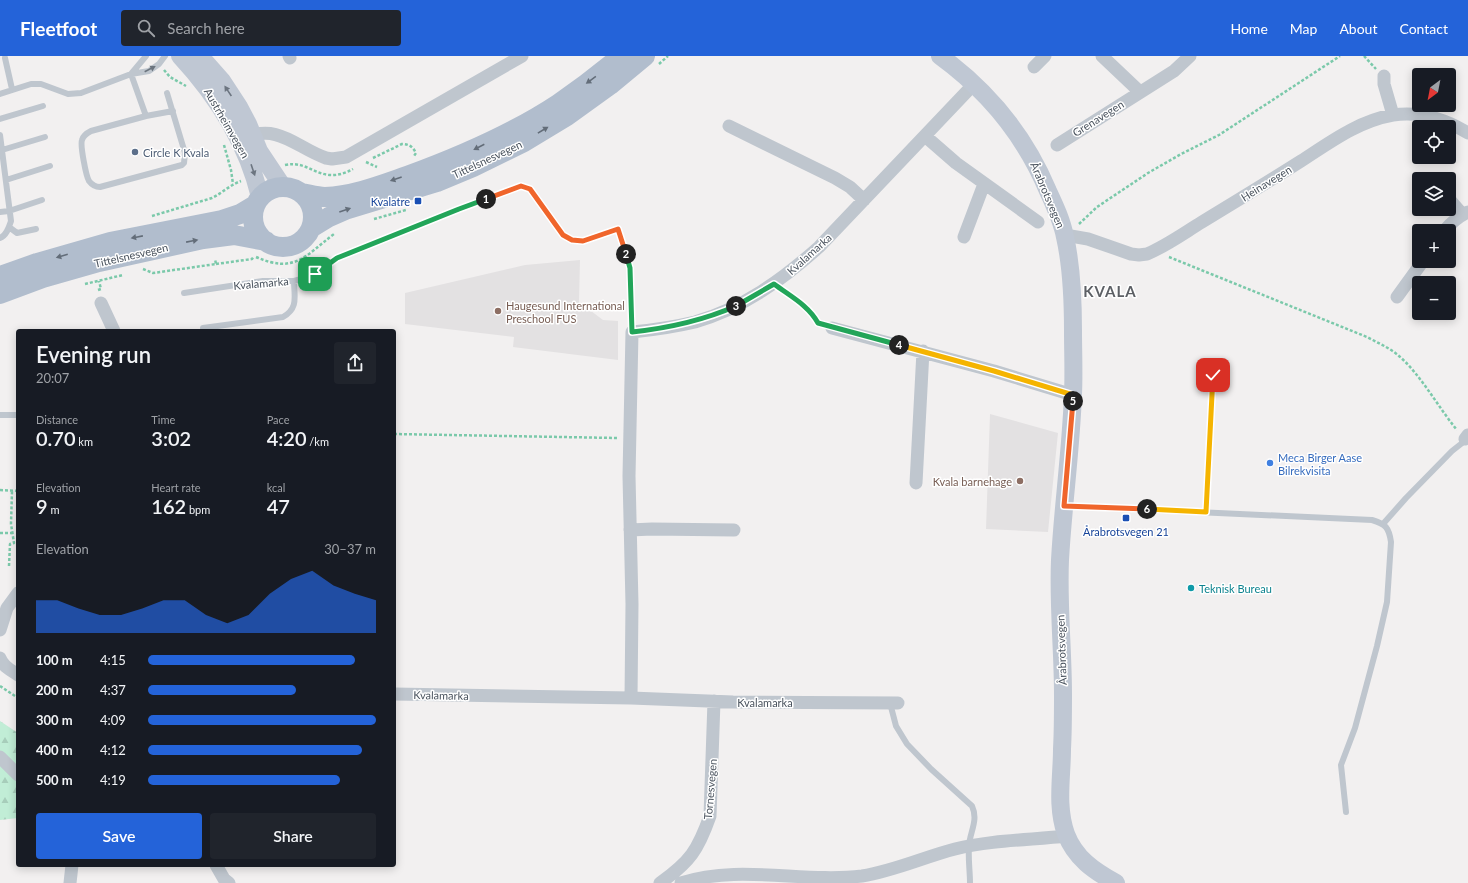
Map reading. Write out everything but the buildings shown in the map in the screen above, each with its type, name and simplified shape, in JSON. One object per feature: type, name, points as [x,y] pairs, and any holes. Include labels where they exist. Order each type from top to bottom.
[{"type":"main road","name":"Austrheimvegen","points":[[180,56],[200,77],[216,99],[238,139],[249,160],[258,201]]},
{"type":"main road","name":"Austrheimvegen","points":[[200,56],[222,81],[239,107],[238,139]]},
{"type":"main road","name":"Tittelsnesvegen","points":[[292,190],[323,197],[343,195],[362,191],[466,154],[515,129],[558,104],[621,56]]},
{"type":"main road","name":"Tittelsnesvegen","points":[[310,228],[345,210],[437,182],[524,142],[573,112],[610,85],[645,56]]},
{"type":"main road","name":"Årabrotsvegen","points":[[940,56],[974,84],[995,105],[1013,128],[1029,151],[1043,178],[1055,206],[1064,234],[1070,263],[1073,302],[1073,395],[1060,563],[1063,694],[1060,790],[1061,817],[1067,836],[1077,855],[1093,870],[1116,883]]},
{"type":"main road","name":"Austrheimvegen","points":[[238,139],[265,162],[292,190]]},
{"type":"main road","points":[[270,190],[292,190],[309,203],[312,209],[313,215],[310,228],[303,239],[291,245],[260,248],[257,231],[254,225],[254,212],[258,201],[270,190]]},
{"type":"main road","name":"Tittelsnesvegen","points":[[0,276],[37,263],[110,242],[222,220],[240,214],[258,201]]},
{"type":"main road","name":"Tittelsnesvegen","points":[[0,294],[43,278],[92,264],[126,255],[203,239],[234,235],[260,248]]},
{"type":"street","points":[[238,139],[263,133],[274,134],[326,158],[332,159],[346,157],[522,56]]},
{"type":"street","points":[[1034,67],[1045,56]]},
{"type":"street","points":[[1102,56],[1140,92]]},
{"type":"street","name":"Grenavegen","points":[[1056,145],[1174,70],[1190,56]]},
{"type":"street","points":[[1384,76],[1384,84],[1393,115]]},
{"type":"street","name":"Kvalamarka","points":[[632,698],[630,438],[632,332],[664,328],[701,320],[744,302],[774,284],[819,247],[974,84]]},
{"type":"street","name":"Heinavegen","points":[[1064,234],[1088,239],[1138,255],[1153,251],[1258,189],[1340,136],[1367,122],[1393,115],[1416,114],[1436,118],[1455,125],[1468,133]]},
{"type":"street","points":[[729,126],[850,186],[864,200]]},
{"type":"street","name":"Årabrotsvegen","points":[[925,136],[956,163],[1038,222]]},
{"type":"street","points":[[964,237],[984,184]]},
{"type":"street","points":[[1450,224],[1465,213],[1456,205]]},
{"type":"street","points":[[1397,297],[1418,268]]},
{"type":"street","points":[[101,304],[113,329]]},
{"type":"street","points":[[832,328],[923,351],[1073,395]]},
{"type":"street","points":[[916,483],[923,351]]},
{"type":"street","points":[[630,530],[734,530]]},
{"type":"street","points":[[0,630],[7,608],[16,596]]},
{"type":"street","points":[[0,658],[1,662],[7,668],[16,674]]},
{"type":"street","name":"Kvalamarka","points":[[396,694],[632,698],[714,701],[894,703]]},
{"type":"street","name":"Tornesvegen","points":[[660,883],[679,870],[693,855],[704,833],[710,816],[714,701]]},
{"type":"street","points":[[0,757],[16,773]]},
{"type":"street","points":[[681,883],[715,876],[743,875],[843,878],[862,876],[878,873],[968,846],[1067,836]]},
{"type":"street","points":[[70,883],[72,867]]},
{"type":"street","points":[[217,867],[224,879],[229,883]]},
{"type":"lane","points":[[131,74],[146,56]]},
{"type":"lane","points":[[0,94],[31,84],[41,84],[62,93],[74,95],[131,74],[148,71],[158,64],[165,56]]},
{"type":"lane","points":[[5,58],[12,89]]},
{"type":"lane","points":[[131,74],[146,116]]},
{"type":"lane","points":[[167,93],[173,111],[186,153],[182,165],[100,186],[93,185],[90,182],[87,176],[81,142],[82,138],[91,131],[146,116],[173,111]]},
{"type":"lane","points":[[0,119],[43,106]]},
{"type":"lane","points":[[0,135],[2,172],[6,180],[11,221],[3,237],[0,238]]},
{"type":"lane","points":[[2,150],[45,137]]},
{"type":"lane","points":[[6,180],[50,166]]},
{"type":"lane","name":"Kvalamarka","points":[[184,292],[263,281],[294,281],[315,274],[337,258],[521,186],[530,189],[563,235],[572,240],[583,241],[618,229],[630,268],[632,332]]},
{"type":"lane","points":[[0,212],[9,211],[42,200]]},
{"type":"lane","points":[[9,227],[17,233],[36,229]]},
{"type":"lane","points":[[203,328],[283,317],[294,308],[294,281]]},
{"type":"lane","points":[[1206,512],[1213,375]]},
{"type":"lane","points":[[0,415],[16,415]]},
{"type":"lane","points":[[1383,524],[1406,498],[1467,438]]},
{"type":"lane","points":[[1064,506],[1372,520],[1383,524],[1390,533],[1391,542],[1387,602],[1355,728],[1341,764],[1346,812]]},
{"type":"lane","points":[[894,703],[896,726],[907,744],[931,769],[972,806],[975,820],[968,846],[970,883]]},
{"type":"path","points":[[1064,234],[1097,207],[1148,173],[1181,154],[1220,135],[1340,56]]},
{"type":"path","points":[[1364,56],[1384,76]]},
{"type":"path","points":[[164,70],[170,77],[188,87]]},
{"type":"path","points":[[233,184],[231,170],[238,139]]},
{"type":"path","points":[[372,158],[402,144],[406,144],[414,148],[416,154],[413,157]]},
{"type":"path","points":[[366,162],[377,167]]},
{"type":"path","points":[[192,205],[212,198],[233,184],[243,180]]},
{"type":"path","points":[[143,269],[153,273],[252,259],[260,248]]},
{"type":"path","points":[[1153,251],[1367,337],[1390,349],[1399,355],[1410,367],[1444,415],[1467,438]]},
{"type":"path","points":[[215,259],[216,264]]},
{"type":"path","points":[[774,284],[803,304],[813,314],[818,323],[832,328]]},
{"type":"path","points":[[396,434],[630,438]]},
{"type":"path","points":[[0,490],[16,491]]},
{"type":"path","points":[[10,566],[10,544],[14,543],[10,524],[12,491]]},
{"type":"path","points":[[0,533],[12,533]]},
{"type":"path","points":[[0,686],[16,697]]},
{"type":"shaded area","name":"Haugesund International Preschool FUS","points":[[580,260],[579,302],[603,320],[618,321],[618,360],[513,347],[514,337],[405,324],[405,293],[525,265]]},
{"type":"shaded area","name":"Kvala barnehage","points":[[990,414],[1058,433],[1048,532],[986,529]]},
{"type":"green space","points":[[0,721],[16,732],[16,818],[0,820]]},
{"type":"place","name":"Circle K Kvala","points":[[135,152]]},
{"type":"place","name":"Kvalatre","points":[[418,201]]},
{"type":"place","name":"Haugesund International Preschool FUS","points":[[498,311]]},
{"type":"place","name":"Meca Birger Aase Bilrekvisita","points":[[1270,463]]},
{"type":"place","name":"Kvala barnehage","points":[[1020,481]]},
{"type":"place","name":"Årabrotsvegen 21","points":[[1126,518]]},
{"type":"place","name":"Teknisk Bureau","points":[[1191,588]]},
{"type":"district","name":"KVALA","points":[[1110,291]]},
{"type":"route","points":[[315,274],[337,258],[521,186],[530,189],[563,235],[572,240],[583,241],[618,229],[630,268],[632,332],[695,322],[744,302],[774,284],[803,304],[813,314],[818,323],[994,371],[1073,395],[1064,506],[1206,512],[1213,375]]}]
